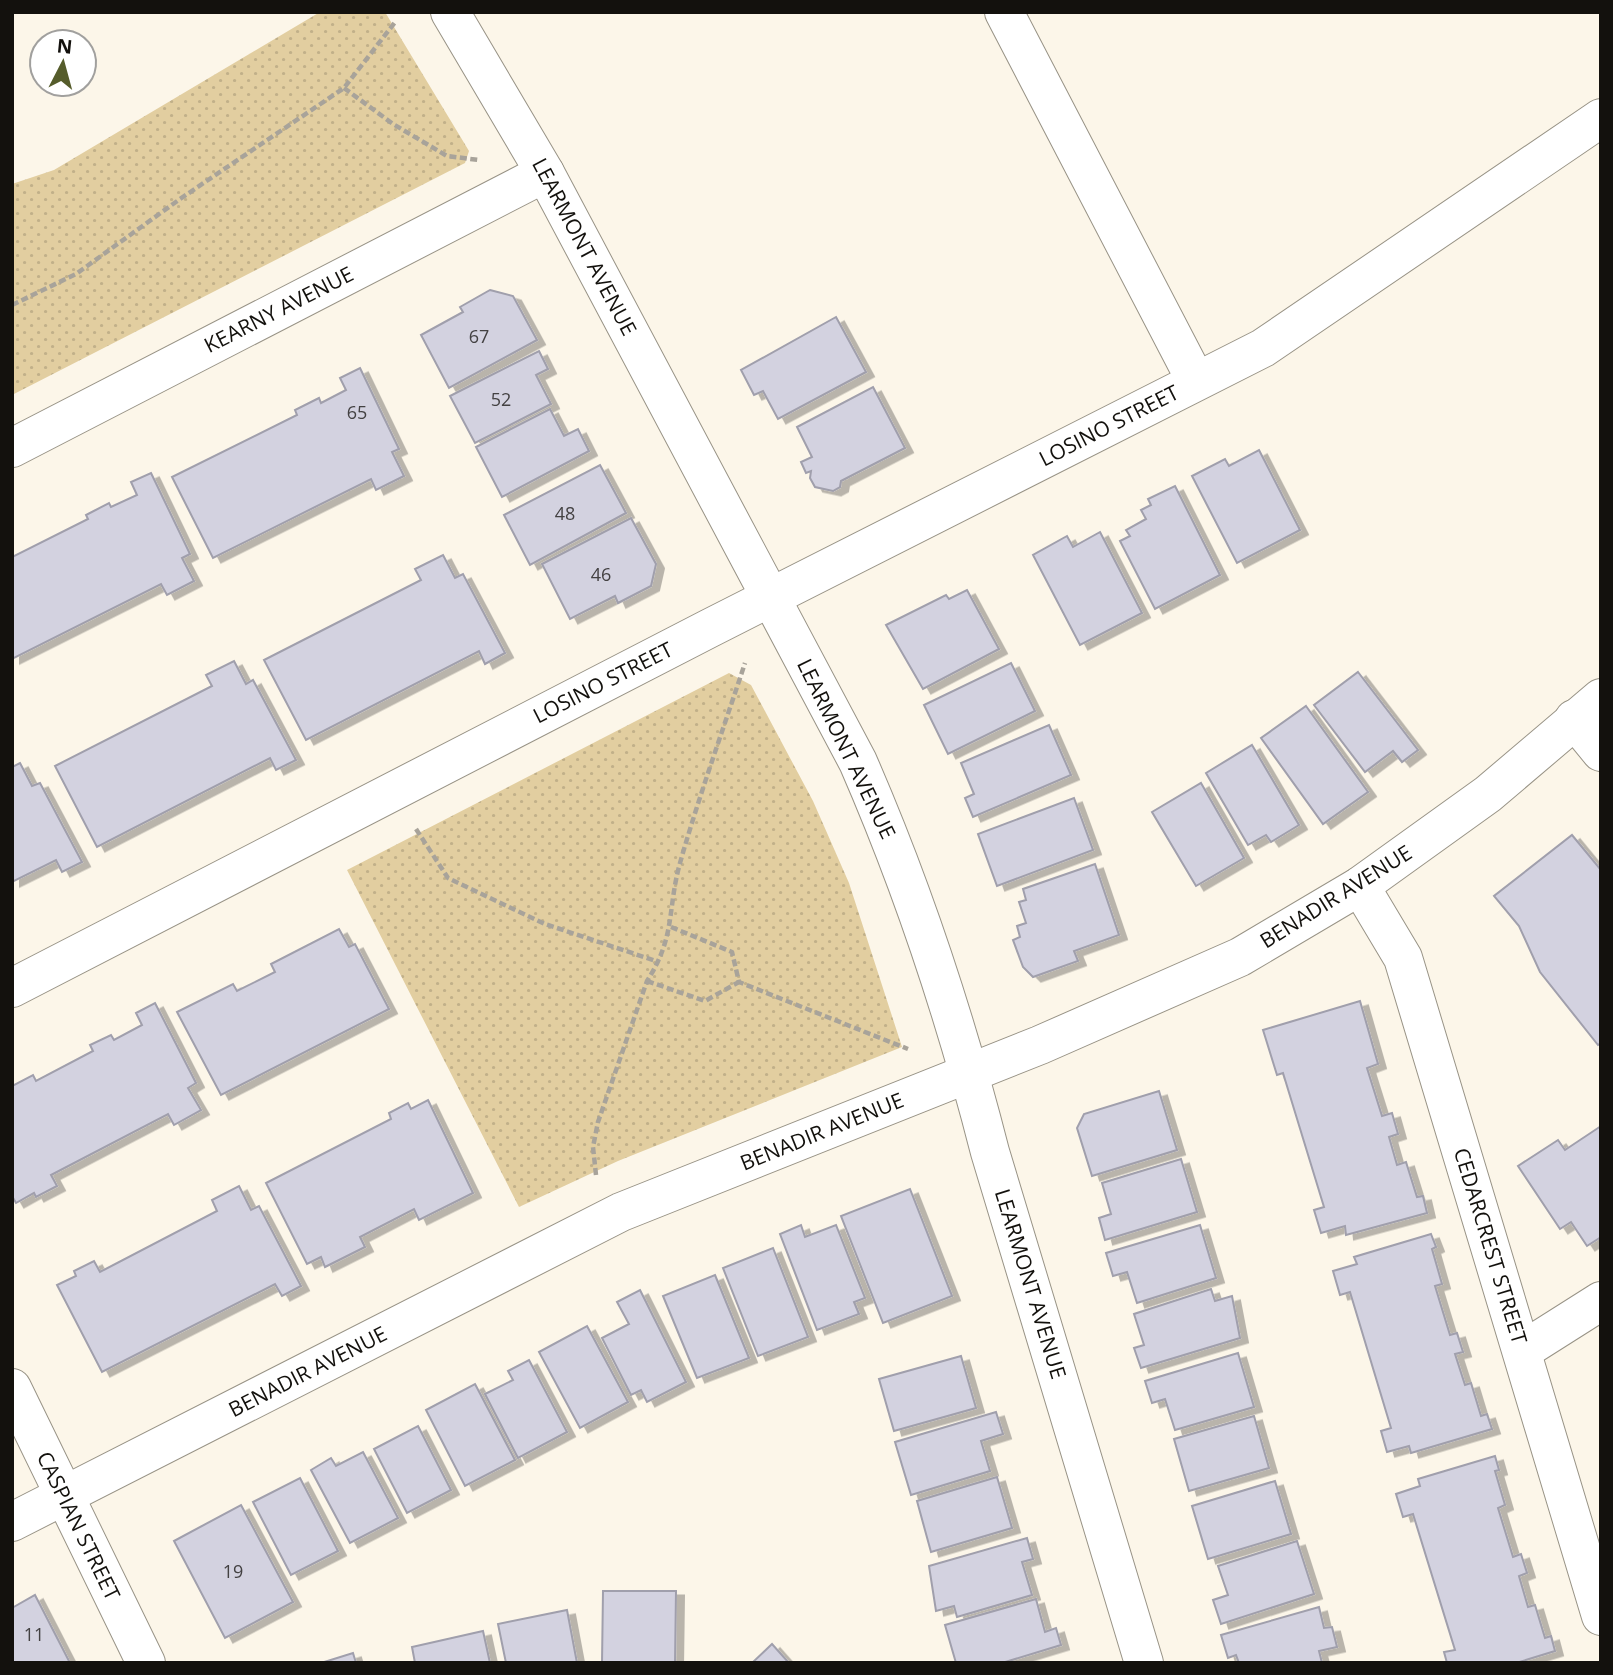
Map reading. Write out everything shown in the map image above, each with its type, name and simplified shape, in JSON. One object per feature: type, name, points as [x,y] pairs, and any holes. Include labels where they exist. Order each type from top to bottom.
[{"type":"street","name":"LEARMONT AVENUE","points":[[450,12],[545,173],[858,762],[899,855],[970,1073],[990,1152],[1144,1663]]},
{"type":"street","name":"LOSINO STREET","points":[[1004,12],[1196,381]]},
{"type":"street","name":"LOSINO STREET","points":[[12,988],[1264,348],[1601,118]]},
{"type":"street","name":"KEARNY AVENUE","points":[[12,448],[545,173]]},
{"type":"street","name":"BENADIR AVENUE","points":[[12,1522],[621,1212],[970,1073],[1169,990],[1240,957],[1360,886],[1488,794],[1587,708]]},
{"type":"street","points":[[1587,708],[1601,752]]},
{"type":"street","name":"CEDARCREST STREET","points":[[1360,886],[1403,958],[1601,1616]]},
{"type":"street","points":[[1522,1351],[1601,1301]]},
{"type":"street","name":"CASPIAN STREET","points":[[12,1388],[146,1663]]},
{"type":"path","points":[[12,305],[76,274],[180,199],[344,88],[396,21]]},
{"type":"path","points":[[344,88],[393,124],[447,156],[478,160]]},
{"type":"path","points":[[596,1175],[593,1147],[598,1122],[647,981],[659,962],[671,927],[679,866],[745,663]]},
{"type":"path","points":[[416,829],[448,878],[545,924],[659,962]]},
{"type":"path","points":[[671,927],[732,952],[739,982]]},
{"type":"path","points":[[647,981],[705,1001],[739,982]]},
{"type":"path","points":[[739,982],[908,1049]]},
{"type":"shaded area","points":[[320,12],[385,12],[469,151],[465,163],[12,395],[12,184],[54,170]]},
{"type":"shaded area","points":[[729,673],[751,685],[813,801],[849,883],[902,1047],[618,1161],[519,1207],[347,870]]},
{"type":"building","points":[[490,290],[513,296],[537,340],[449,388],[421,335],[463,312],[460,307]]},
{"type":"building","points":[[836,317],[866,372],[778,419],[763,391],[754,395],[741,370]]},
{"type":"building","points":[[539,351],[548,369],[536,375],[551,404],[475,443],[450,396]]},
{"type":"building","points":[[360,368],[399,449],[392,452],[404,476],[376,490],[371,479],[213,558],[172,477],[297,415],[295,410],[319,398],[321,403],[346,390],[340,378]]},
{"type":"building","points":[[873,387],[905,448],[841,481],[840,487],[833,491],[815,487],[810,478],[811,471],[806,473],[801,462],[812,457],[797,427]]},
{"type":"building","points":[[550,409],[564,436],[578,429],[589,451],[502,497],[476,447]]},
{"type":"building","points":[[1259,450],[1300,530],[1237,563],[1192,476],[1225,459],[1229,466]]},
{"type":"building","points":[[600,465],[626,513],[530,565],[504,515]]},
{"type":"building","points":[[151,473],[190,554],[182,558],[194,581],[167,595],[161,584],[12,659],[12,557],[88,519],[86,515],[109,503],[111,507],[137,495],[131,482]]},
{"type":"building","points":[[1175,486],[1220,575],[1155,609],[1120,541],[1130,536],[1126,530],[1146,519],[1141,510],[1151,505],[1148,499]]},
{"type":"building","points":[[631,518],[656,564],[651,586],[618,603],[615,596],[570,619],[542,564]]},
{"type":"building","points":[[1100,532],[1142,613],[1080,645],[1033,555],[1067,536],[1073,547]]},
{"type":"building","points":[[443,555],[455,578],[463,574],[505,653],[485,664],[479,651],[306,740],[264,660],[421,580],[415,569]]},
{"type":"building","points":[[967,590],[999,649],[923,689],[886,625],[946,595],[949,599]]},
{"type":"building","points":[[234,661],[246,684],[253,680],[296,760],[276,770],[270,758],[97,847],[55,766],[212,686],[206,675]]},
{"type":"building","points":[[1011,663],[1035,711],[948,754],[924,705]]},
{"type":"building","points":[[1358,672],[1418,750],[1402,762],[1393,751],[1365,772],[1314,705]]},
{"type":"building","points":[[1306,706],[1368,792],[1323,824],[1261,738]]},
{"type":"building","points":[[1049,725],[1071,775],[973,817],[965,798],[974,794],[961,763]]},
{"type":"building","points":[[1252,745],[1299,825],[1271,842],[1266,835],[1248,845],[1206,773]]},
{"type":"building","points":[[20,763],[32,786],[40,783],[82,862],[62,872],[56,860],[12,882],[12,767]]},
{"type":"building","points":[[1201,783],[1244,858],[1196,886],[1152,812]]},
{"type":"building","points":[[1074,798],[1093,850],[997,886],[978,834]]},
{"type":"building","points":[[1572,835],[1601,870],[1601,1043],[1598,1045],[1540,972],[1519,926],[1494,896]]},
{"type":"building","points":[[1095,864],[1119,935],[1074,951],[1078,961],[1033,977],[1023,967],[1013,940],[1020,937],[1017,926],[1026,923],[1019,902],[1026,900],[1023,889]]},
{"type":"building","points":[[339,929],[349,947],[355,944],[389,1009],[221,1095],[177,1012],[233,984],[237,991],[275,972],[271,964]]},
{"type":"building","points":[[1360,1001],[1378,1064],[1367,1068],[1382,1116],[1392,1113],[1398,1134],[1389,1137],[1397,1165],[1406,1162],[1417,1197],[1423,1196],[1427,1213],[1346,1235],[1345,1226],[1321,1233],[1314,1210],[1324,1207],[1283,1073],[1277,1075],[1263,1030]]},
{"type":"building","points":[[155,1003],[196,1083],[188,1088],[201,1110],[174,1125],[168,1114],[51,1175],[57,1186],[36,1197],[34,1193],[16,1203],[12,1196],[12,1086],[33,1075],[36,1081],[93,1051],[90,1045],[111,1035],[114,1040],[142,1025],[136,1013]]},
{"type":"building","points":[[1159,1091],[1177,1150],[1092,1176],[1077,1128],[1084,1114]]},
{"type":"building","points":[[428,1100],[473,1193],[419,1220],[414,1209],[360,1237],[365,1247],[325,1267],[321,1257],[307,1264],[266,1183],[391,1119],[389,1113],[408,1103],[411,1109]]},
{"type":"building","points":[[1601,1126],[1601,1237],[1587,1246],[1571,1222],[1560,1229],[1518,1166],[1558,1140],[1565,1150]]},
{"type":"building","points":[[1181,1159],[1197,1212],[1105,1240],[1099,1218],[1111,1214],[1102,1183]]},
{"type":"building","points":[[239,1186],[251,1210],[259,1206],[301,1286],[282,1296],[275,1284],[102,1372],[57,1285],[76,1276],[74,1271],[94,1261],[100,1272],[217,1211],[212,1200]]},
{"type":"building","points":[[910,1189],[952,1296],[883,1323],[841,1216]]},
{"type":"building","points":[[801,1225],[805,1237],[836,1225],[865,1298],[854,1302],[859,1314],[817,1330],[780,1234]]},
{"type":"building","points":[[1200,1225],[1216,1278],[1137,1303],[1127,1272],[1113,1276],[1106,1253]]},
{"type":"building","points":[[1431,1234],[1436,1247],[1432,1249],[1442,1284],[1435,1286],[1450,1335],[1457,1333],[1463,1352],[1455,1354],[1465,1385],[1471,1383],[1481,1416],[1487,1414],[1492,1429],[1411,1453],[1409,1446],[1387,1452],[1381,1431],[1391,1428],[1350,1292],[1340,1295],[1333,1271],[1357,1264],[1354,1257]]},
{"type":"building","points":[[773,1248],[808,1337],[758,1356],[723,1268]]},
{"type":"building","points":[[715,1275],[749,1358],[697,1378],[663,1296]]},
{"type":"building","points":[[1211,1289],[1215,1301],[1232,1296],[1240,1338],[1141,1368],[1134,1348],[1144,1345],[1134,1314]]},
{"type":"building","points":[[640,1290],[686,1382],[647,1402],[641,1390],[631,1395],[602,1338],[629,1324],[617,1302]]},
{"type":"building","points":[[587,1326],[628,1402],[580,1428],[539,1352]]},
{"type":"building","points":[[1238,1353],[1254,1407],[1175,1430],[1165,1399],[1152,1403],[1145,1381]]},
{"type":"building","points":[[961,1356],[976,1408],[894,1431],[879,1379]]},
{"type":"building","points":[[529,1360],[567,1432],[518,1458],[485,1394],[513,1380],[508,1371]]},
{"type":"building","points":[[475,1384],[515,1460],[465,1486],[426,1410]]},
{"type":"building","points":[[996,1412],[1003,1434],[981,1441],[990,1471],[911,1495],[895,1442]]},
{"type":"building","points":[[1254,1416],[1269,1468],[1189,1491],[1174,1439]]},
{"type":"building","points":[[418,1426],[451,1490],[407,1513],[374,1449]]},
{"type":"building","points":[[363,1452],[398,1518],[350,1543],[311,1470],[331,1458],[336,1466]]},
{"type":"building","points":[[1495,1456],[1499,1470],[1495,1471],[1505,1505],[1498,1508],[1513,1557],[1521,1554],[1527,1573],[1519,1576],[1528,1607],[1535,1605],[1545,1638],[1551,1636],[1555,1651],[1516,1663],[1447,1663],[1444,1652],[1455,1650],[1413,1514],[1403,1517],[1396,1494],[1420,1486],[1418,1479]]},
{"type":"building","points":[[997,1477],[1012,1528],[931,1552],[917,1501]]},
{"type":"building","points":[[300,1478],[338,1551],[291,1575],[253,1502]]},
{"type":"building","points":[[1275,1481],[1291,1534],[1208,1559],[1192,1506]]},
{"type":"building","points":[[241,1505],[293,1602],[225,1638],[174,1541]]},
{"type":"building","points":[[1027,1538],[1033,1559],[1022,1562],[1032,1595],[957,1617],[954,1606],[936,1611],[929,1566]]},
{"type":"building","points":[[1297,1541],[1314,1594],[1221,1624],[1213,1600],[1228,1595],[1218,1566]]},
{"type":"building","points":[[603,1591],[676,1591],[675,1663],[602,1663]]},
{"type":"building","points":[[35,1595],[70,1663],[12,1663],[12,1608]]},
{"type":"building","points":[[1036,1599],[1045,1632],[1056,1628],[1061,1645],[1002,1663],[956,1663],[945,1625]]},
{"type":"building","points":[[1319,1607],[1324,1628],[1332,1627],[1337,1647],[1319,1651],[1322,1663],[1239,1663],[1236,1655],[1228,1658],[1221,1635]]},
{"type":"building","points":[[567,1610],[577,1663],[506,1663],[498,1624]]},
{"type":"building","points":[[483,1631],[490,1663],[415,1663],[412,1647]]},
{"type":"building","points":[[772,1644],[789,1663],[752,1663]]},
{"type":"building","points":[[353,1653],[356,1663],[321,1663]]}]
